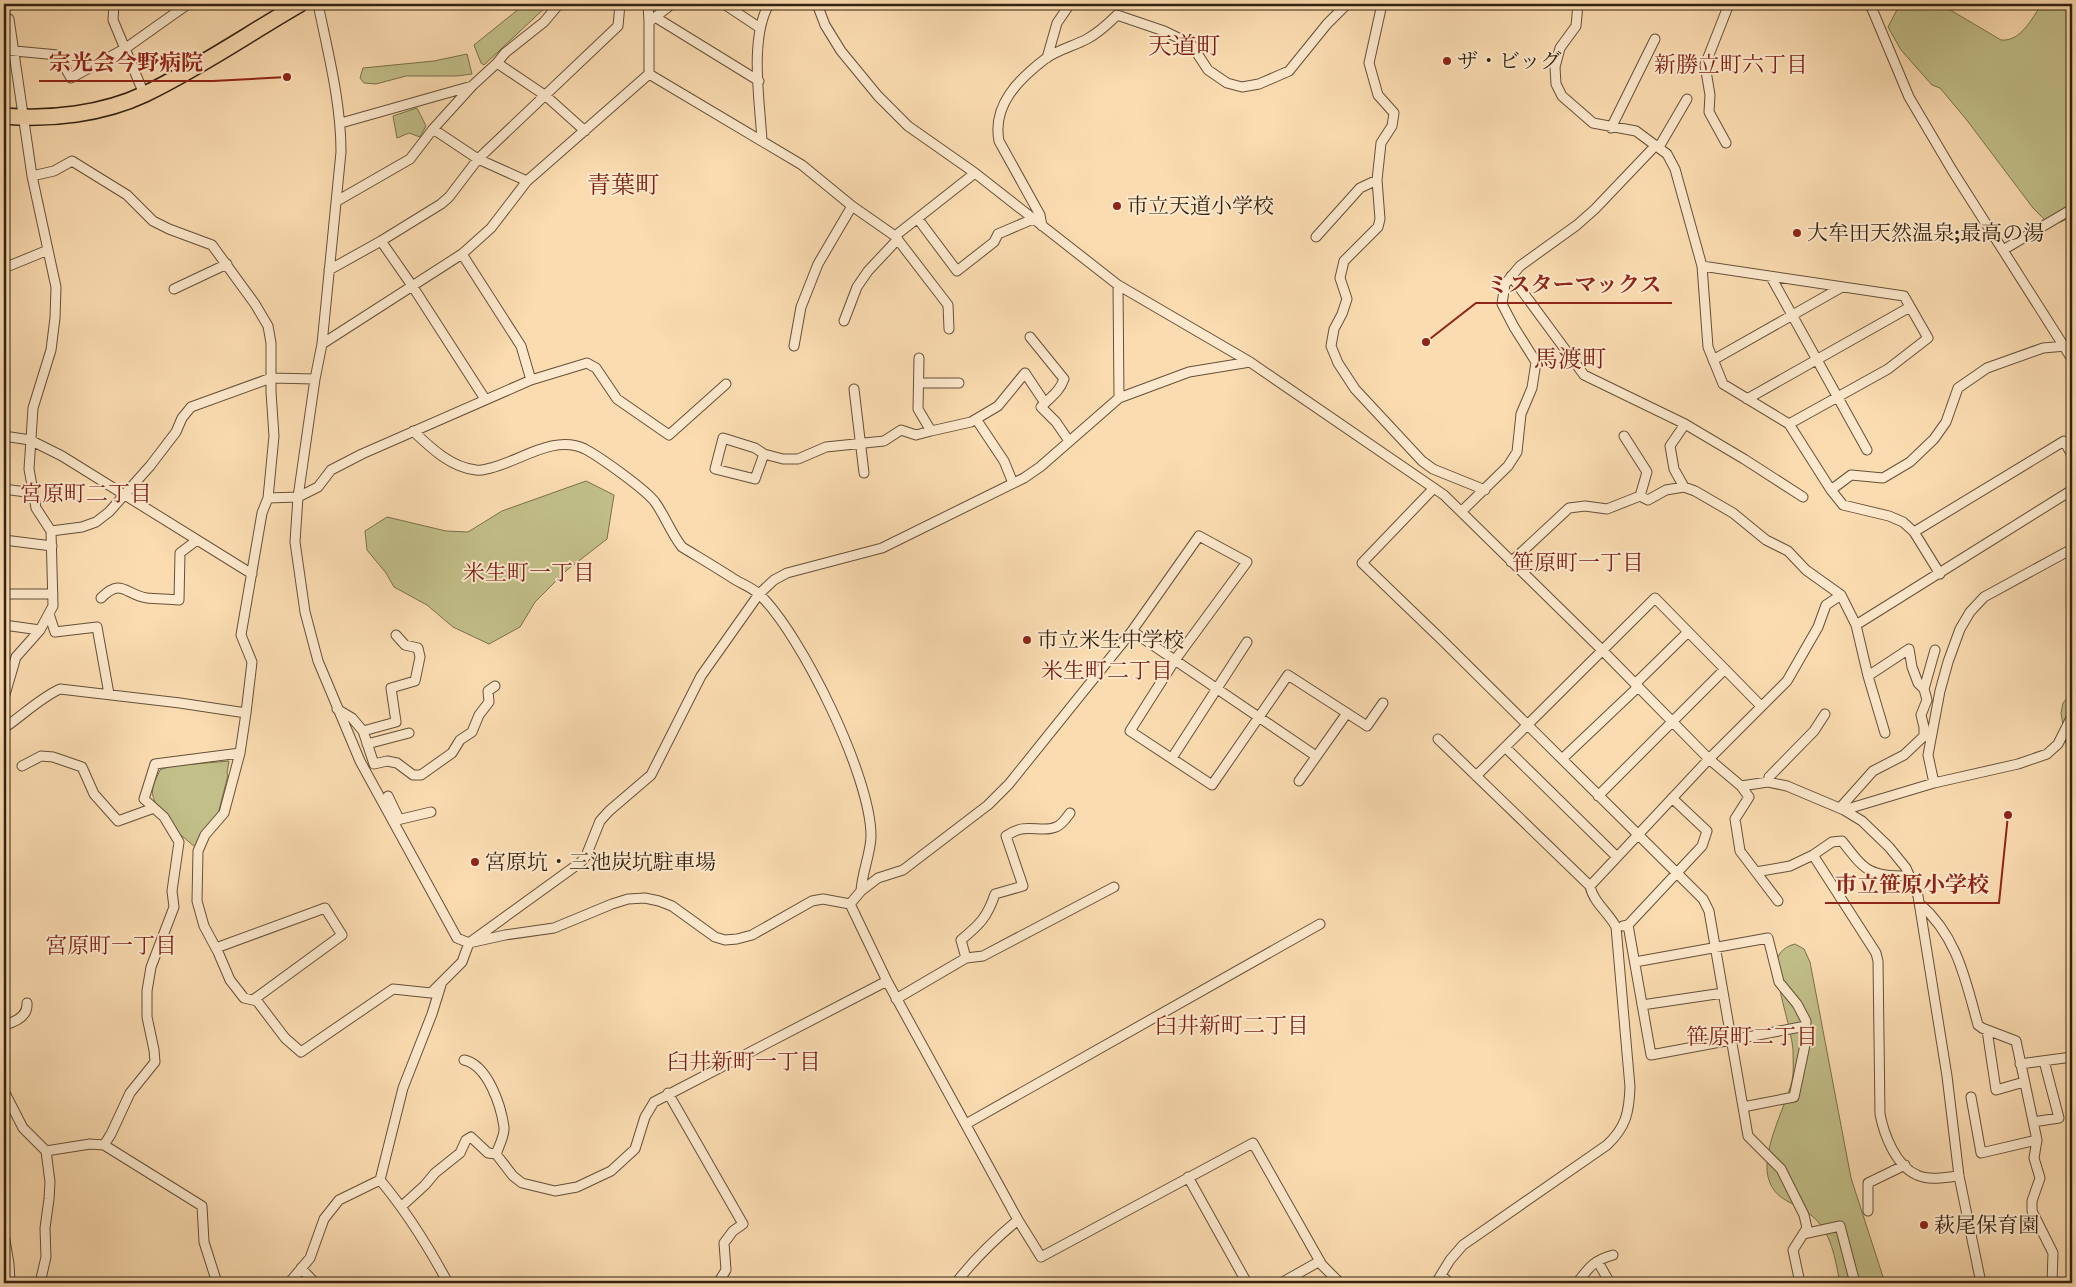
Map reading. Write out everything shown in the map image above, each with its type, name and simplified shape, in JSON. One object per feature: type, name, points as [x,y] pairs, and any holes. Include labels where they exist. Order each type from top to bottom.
[{"type":"main road","points":[[4,116],[23,118],[82,113],[114,105],[144,94],[199,65],[300,4]]},
{"type":"street","points":[[114,4],[113,20],[144,94]]},
{"type":"street","points":[[4,50],[58,54],[71,78],[126,48],[188,4]]},
{"type":"street","points":[[318,4],[341,123],[337,201],[322,344],[298,497],[296,542],[305,612],[318,661],[360,761],[396,820],[457,938],[469,943],[505,935],[554,928],[628,899],[652,900],[672,906],[715,937],[725,940],[737,939],[752,935],[812,901],[823,899],[850,904]]},
{"type":"street","points":[[337,201],[410,159],[433,128],[472,86],[505,53],[544,22],[559,4]]},
{"type":"street","points":[[329,270],[381,241],[441,204],[449,197],[478,159],[618,26],[620,4]]},
{"type":"street","points":[[322,344],[462,254],[491,228],[527,181],[649,74],[652,20],[648,4]]},
{"type":"street","points":[[652,20],[672,4]]},
{"type":"street","points":[[724,4],[760,28]]},
{"type":"street","points":[[762,141],[759,82],[760,28],[769,4]]},
{"type":"street","points":[[817,4],[825,25],[841,51],[878,96],[908,126],[975,172],[1118,285],[1250,362],[1444,496],[1462,511],[1511,562],[1637,685],[1709,760],[1741,786],[1749,798],[1735,819],[1740,851],[1778,901]]},
{"type":"street","points":[[1046,58],[1057,23],[1070,4]]},
{"type":"street","points":[[1042,226],[1040,215],[999,141],[997,132],[999,114],[1008,94],[1046,58],[1088,39],[1117,15],[1164,31],[1191,44],[1208,70],[1227,83],[1242,88],[1276,78],[1289,71],[1327,24],[1347,4]]},
{"type":"street","points":[[1382,4],[1369,63],[1378,94],[1394,113],[1392,126],[1381,143],[1376,180],[1380,219],[1378,227],[1344,261],[1340,278],[1347,299],[1334,329],[1330,346],[1338,363],[1355,389],[1422,461],[1432,469],[1485,490]]},
{"type":"street","points":[[1578,4],[1576,26],[1560,48],[1558,54],[1555,67],[1556,84],[1562,96],[1593,124],[1636,131],[1667,154],[1675,169],[1702,266],[1708,347],[1723,384],[1789,424],[1831,490],[1843,505],[1889,516],[1903,522],[1914,532],[1940,574]]},
{"type":"street","points":[[1726,143],[1709,112],[1710,95],[1705,65],[1729,4]]},
{"type":"street","points":[[1870,4],[1909,97],[1952,170],[2066,346],[2072,359]]},
{"type":"street","points":[[4,16],[9,20],[32,176],[56,288],[51,350],[33,408],[29,469],[36,508],[51,531],[53,606],[40,630],[16,657],[4,698]]},
{"type":"street","points":[[652,20],[759,82]]},
{"type":"street","points":[[1611,128],[1656,39]]},
{"type":"street","points":[[496,63],[546,96],[585,132]]},
{"type":"street","points":[[649,74],[802,165],[852,206],[896,238],[948,305],[949,329]]},
{"type":"street","points":[[341,123],[472,86]]},
{"type":"street","points":[[1462,511],[1508,466],[1517,452],[1521,414],[1532,388],[1536,362],[1502,304],[1505,284],[1520,266],[1577,225],[1595,209],[1657,146],[1687,99]]},
{"type":"street","points":[[433,128],[478,159],[527,181]]},
{"type":"street","points":[[32,176],[54,171],[72,161],[127,195],[153,221],[212,245],[227,264],[268,326],[271,343],[270,378],[274,436],[268,498],[262,513],[241,635],[252,662],[246,713],[240,753],[224,813],[205,835],[198,851],[197,901],[204,926],[230,980],[244,998],[257,1001],[285,1038],[301,1052],[394,989],[431,993],[462,962],[469,943],[574,869],[586,856],[600,821],[651,775],[701,676],[758,594],[774,580],[787,573],[882,548],[1013,484],[1040,467],[1119,398],[1190,372],[1250,362]]},
{"type":"street","points":[[844,321],[857,287],[896,238],[975,172]]},
{"type":"street","points":[[1316,237],[1360,188],[1376,180]]},
{"type":"street","points":[[794,346],[801,307],[818,264],[852,206]]},
{"type":"street","points":[[2003,250],[2072,209]]},
{"type":"street","points":[[918,219],[957,271],[994,242],[998,234],[1033,219]]},
{"type":"street","points":[[381,241],[413,287],[484,399]]},
{"type":"street","points":[[4,268],[48,250]]},
{"type":"street","points":[[462,254],[521,346],[531,380]]},
{"type":"street","points":[[174,289],[227,264]]},
{"type":"street","points":[[1702,266],[1904,296],[1928,338],[1888,369],[1789,424]]},
{"type":"street","points":[[1511,276],[1584,375],[1685,424],[1803,497]]},
{"type":"street","points":[[1771,277],[1867,450]]},
{"type":"street","points":[[1118,285],[1119,398]]},
{"type":"street","points":[[1713,360],[1842,287]]},
{"type":"street","points":[[1747,398],[1910,307]]},
{"type":"street","points":[[1030,337],[1064,379],[1062,387],[1054,397],[1045,402],[1041,407],[1056,422],[1069,441]]},
{"type":"street","points":[[1831,490],[1851,475],[1883,478],[1910,462],[1938,434],[1946,422],[1958,388],[1970,378],[1987,368],[2043,348],[2066,346]]},
{"type":"street","points":[[918,358],[918,409],[931,431]]},
{"type":"street","points":[[268,498],[298,497],[318,487],[331,470],[413,431],[531,380],[587,363],[596,368],[617,399],[669,435],[726,384]]},
{"type":"street","points":[[764,454],[755,479],[715,469],[723,438],[755,448],[764,454],[783,459],[798,459],[826,447],[884,440],[901,430],[916,435],[971,422],[998,406],[1025,373],[1045,402]]},
{"type":"street","points":[[51,531],[82,527],[96,522],[109,512],[123,494],[150,466],[176,432],[182,418],[191,407],[270,378],[315,379]]},
{"type":"street","points":[[919,383],[959,383]]},
{"type":"street","points":[[854,389],[864,472]]},
{"type":"street","points":[[976,419],[1004,461],[1013,484]]},
{"type":"street","points":[[1684,487],[1674,469],[1670,446],[1685,424]]},
{"type":"street","points":[[413,431],[435,452],[460,466],[478,471],[500,465],[550,446],[569,445],[584,449],[643,489],[654,502],[682,547],[758,594],[780,618],[822,690],[859,774],[866,800],[871,836],[861,878],[861,891]]},
{"type":"street","points":[[4,436],[30,440],[62,456],[252,574]]},
{"type":"street","points":[[1624,436],[1647,472],[1640,496]]},
{"type":"street","points":[[1914,532],[2064,441],[2072,455]]},
{"type":"street","points":[[1511,562],[1569,508],[1585,506],[1606,509],[1640,496],[1648,500],[1666,490],[1684,487],[1695,491],[1733,513],[1766,540],[1788,551],[1806,570],[1841,595],[1856,625],[1868,676],[1885,733]]},
{"type":"street","points":[[4,489],[33,493]]},
{"type":"street","points":[[1434,490],[1362,563],[1703,899],[1708,911],[1715,947],[1748,1136],[1781,1169],[1804,1215],[1806,1228],[1792,1250],[1800,1283]]},
{"type":"street","points":[[1856,625],[2072,490]]},
{"type":"street","points":[[850,904],[861,891],[878,878],[903,870],[988,805],[1009,784],[1132,631],[1199,536],[1247,562],[1175,660],[1130,731],[1212,785],[1288,674],[1367,726],[1383,703]]},
{"type":"street","points":[[4,540],[52,546]]},
{"type":"street","points":[[101,598],[109,590],[122,587],[145,598],[179,600],[180,553],[197,540]]},
{"type":"street","points":[[1934,783],[1928,756],[1940,691],[1948,662],[1963,624],[1970,612],[1984,597],[2072,549]]},
{"type":"street","points":[[4,594],[53,594]]},
{"type":"street","points":[[1590,886],[1672,798],[1787,681],[1818,628],[1826,605],[1841,595]]},
{"type":"street","points":[[1476,776],[1655,598],[1762,706]]},
{"type":"street","points":[[49,614],[55,632],[97,627],[109,694]]},
{"type":"street","points":[[4,625],[40,630]]},
{"type":"street","points":[[1132,631],[1316,756]]},
{"type":"street","points":[[1562,759],[1688,632]]},
{"type":"street","points":[[363,731],[396,722],[391,688],[416,681],[420,657],[418,648],[404,644],[396,635]]},
{"type":"street","points":[[1172,758],[1247,642]]},
{"type":"street","points":[[1842,809],[1873,771],[1904,755],[1924,736],[1921,715],[1927,700],[1924,689],[1918,683],[1912,667],[1909,649],[1868,676]]},
{"type":"street","points":[[1924,689],[1935,650]]},
{"type":"street","points":[[1598,796],[1725,669]]},
{"type":"street","points":[[337,708],[352,718],[363,731],[374,764],[387,761],[398,763],[413,775],[421,775],[452,752],[460,740],[472,732],[479,715],[489,702],[488,691],[495,686]]},
{"type":"street","points":[[4,728],[49,694],[60,689],[246,713]]},
{"type":"street","points":[[1299,781],[1347,713]]},
{"type":"street","points":[[1768,782],[1769,776],[1814,731],[1825,714]]},
{"type":"street","points":[[1842,809],[1934,783],[2018,764],[2047,754],[2058,744],[2072,716]]},
{"type":"street","points":[[367,744],[409,733]]},
{"type":"street","points":[[1438,739],[1590,886],[1591,892],[1616,927],[1630,1087],[1629,1103],[1624,1124],[1619,1134],[1607,1145],[1463,1245],[1450,1260],[1439,1279],[1450,1283]]},
{"type":"street","points":[[1505,747],[1617,857]]},
{"type":"street","points":[[104,1145],[112,1134],[130,1092],[154,1062],[154,1050],[147,1017],[147,991],[151,967],[174,908],[172,891],[179,842],[164,817],[144,799],[156,764],[240,753]]},
{"type":"street","points":[[22,766],[41,756],[54,757],[82,767],[94,794],[118,821],[154,808]]},
{"type":"street","points":[[1741,786],[1768,782],[1787,786],[1842,809],[1862,821],[1889,847],[1910,876],[1919,903],[1947,1076],[1960,1176],[1981,1283]]},
{"type":"street","points":[[388,796],[396,820]]},
{"type":"street","points":[[1616,927],[1628,924],[1702,846],[1706,831],[1672,798]]},
{"type":"street","points":[[396,820],[431,812]]},
{"type":"street","points":[[966,958],[961,940],[983,922],[990,910],[995,894],[1023,886],[1006,836],[1014,830],[1031,827],[1058,827],[1070,813]]},
{"type":"street","points":[[1756,872],[1790,866],[1813,855],[1832,842],[1842,841],[1861,866],[1883,876],[1910,876]]},
{"type":"street","points":[[1813,855],[1876,953],[1878,961],[1880,1114],[1883,1128],[1892,1149],[1905,1165],[1918,1175],[1931,1178],[1960,1176]]},
{"type":"street","points":[[896,999],[966,958],[983,956],[1114,888]]},
{"type":"street","points":[[1919,903],[1929,911],[1945,933],[1960,960],[1978,1025],[2016,1041],[2037,1140],[2034,1158],[2040,1178],[2032,1201],[2032,1211],[2052,1253],[2052,1283]]},
{"type":"street","points":[[850,904],[896,999],[1018,1220],[1041,1257],[1253,1143],[1320,1261],[1340,1283]]},
{"type":"street","points":[[216,948],[326,908],[342,935],[253,1000]]},
{"type":"street","points":[[966,1124],[1320,924]]},
{"type":"street","points":[[1628,924],[1651,1055],[1806,1026]]},
{"type":"street","points":[[1635,962],[1768,938],[1779,982],[1797,1004],[1806,1021],[1805,1045],[1794,1097],[1743,1107]]},
{"type":"street","points":[[402,1206],[425,1186],[435,1173],[460,1153],[466,1140],[472,1137],[488,1153],[496,1154],[513,1176],[522,1183],[555,1191],[577,1187],[611,1171],[635,1149],[645,1117],[654,1102],[668,1093],[887,981]]},
{"type":"street","points":[[380,1180],[402,1088],[432,1014],[441,984]]},
{"type":"street","points":[[1642,1005],[1723,993]]},
{"type":"street","points":[[4,1025],[22,1017],[28,1010],[27,1003]]},
{"type":"street","points":[[1987,1030],[1996,1090],[2024,1082]]},
{"type":"street","points":[[2020,1064],[2072,1057]]},
{"type":"street","points":[[464,1060],[470,1061],[484,1073],[494,1092],[504,1129],[496,1154]]},
{"type":"street","points":[[2033,1122],[2059,1118],[2044,1061]]},
{"type":"street","points":[[4,1091],[23,1128],[46,1151],[50,1182],[45,1228],[46,1257],[40,1283]]},
{"type":"street","points":[[668,1093],[743,1224],[733,1231],[724,1242],[726,1270],[718,1283]]},
{"type":"street","points":[[1971,1097],[1981,1153],[2037,1140]]},
{"type":"street","points":[[46,1151],[90,1144],[104,1145],[202,1206],[204,1242],[217,1283]]},
{"type":"street","points":[[1868,1211],[1868,1183],[1905,1165]]},
{"type":"street","points":[[1188,1177],[1246,1283]]},
{"type":"street","points":[[380,1180],[402,1206],[428,1245],[448,1283]]},
{"type":"street","points":[[289,1283],[310,1258],[324,1219],[339,1200],[380,1180]]},
{"type":"street","points":[[956,1283],[972,1262],[1018,1220]]},
{"type":"street","points":[[1803,1234],[1840,1226],[1855,1283]]},
{"type":"street","points":[[4,1234],[10,1283]]},
{"type":"street","points":[[1578,1283],[1586,1270],[1613,1255]]},
{"type":"street","points":[[1281,1283],[1320,1261]]},
{"type":"street","points":[[1598,1262],[1610,1283]]},
{"type":"street","points":[[301,1268],[315,1283]]},
{"type":"shaded area","points":[[525,4],[549,4],[484,65],[481,63],[474,45]]},
{"type":"shaded area","points":[[1900,4],[1940,4],[2001,40],[2008,40],[2025,28],[2042,4],[2072,4],[2072,114],[2070,121],[2072,137],[2072,216],[2061,222],[2046,221],[2033,208],[1966,119],[1940,88],[1932,85],[1901,50],[1888,27]]},
{"type":"shaded area","points":[[467,54],[472,74],[457,76],[406,76],[376,84],[364,83],[360,78],[363,68],[434,61]]},
{"type":"shaded area","points":[[417,108],[426,126],[420,137],[409,133],[397,138],[393,116]]},
{"type":"shaded area","points":[[586,481],[614,495],[607,539],[567,570],[535,602],[520,627],[489,644],[453,627],[427,605],[394,587],[386,573],[367,550],[365,531],[387,517],[446,531],[468,532],[502,511]]},
{"type":"shaded area","points":[[2072,692],[2072,780],[2061,713],[2063,703]]},
{"type":"shaded area","points":[[229,761],[228,775],[218,814],[195,847],[175,830],[155,802],[153,790],[155,782],[160,770],[171,766]]},
{"type":"shaded area","points":[[1795,944],[1804,949],[1810,962],[1851,1178],[1885,1283],[1840,1283],[1831,1246],[1824,1229],[1806,1211],[1783,1198],[1773,1189],[1767,1172],[1770,1146],[1789,1092],[1793,1070],[1792,1040],[1780,992],[1777,960],[1784,949]]},
{"type":"place","name":"ザ・ビッグ","points":[[1447,61]]},
{"type":"place","name":"宗光会今野病院","points":[[287,77]]},
{"type":"place","name":"市立天道小学校","points":[[1117,206]]},
{"type":"place","name":"大牟田天然温泉;最高の湯","points":[[1797,233]]},
{"type":"place","name":"ミスターマックス","points":[[1426,342]]},
{"type":"place","name":"市立米生中学校","points":[[1027,640]]},
{"type":"place","name":"市立笹原小学校","points":[[2008,815]]},
{"type":"place","name":"宮原坑・三池炭坑駐車場","points":[[475,862]]},
{"type":"place","name":"萩尾保育園","points":[[1924,1225]]},
{"type":"district","name":"天道町","points":[[1184,46]]},
{"type":"district","name":"新勝立町六丁目","points":[[1731,64]]},
{"type":"district","name":"青葉町","points":[[623,185]]},
{"type":"district","name":"馬渡町","points":[[1570,359]]},
{"type":"district","name":"宮原町二丁目","points":[[86,493]]},
{"type":"district","name":"笹原町一丁目","points":[[1578,562]]},
{"type":"district","name":"米生町一丁目","points":[[529,572]]},
{"type":"district","name":"米生町二丁目","points":[[1107,670]]},
{"type":"district","name":"宮原町一丁目","points":[[111,945]]},
{"type":"district","name":"臼井新町二丁目","points":[[1232,1025]]},
{"type":"district","name":"笹原町二丁目","points":[[1752,1036]]},
{"type":"district","name":"臼井新町一丁目","points":[[744,1061]]}]
